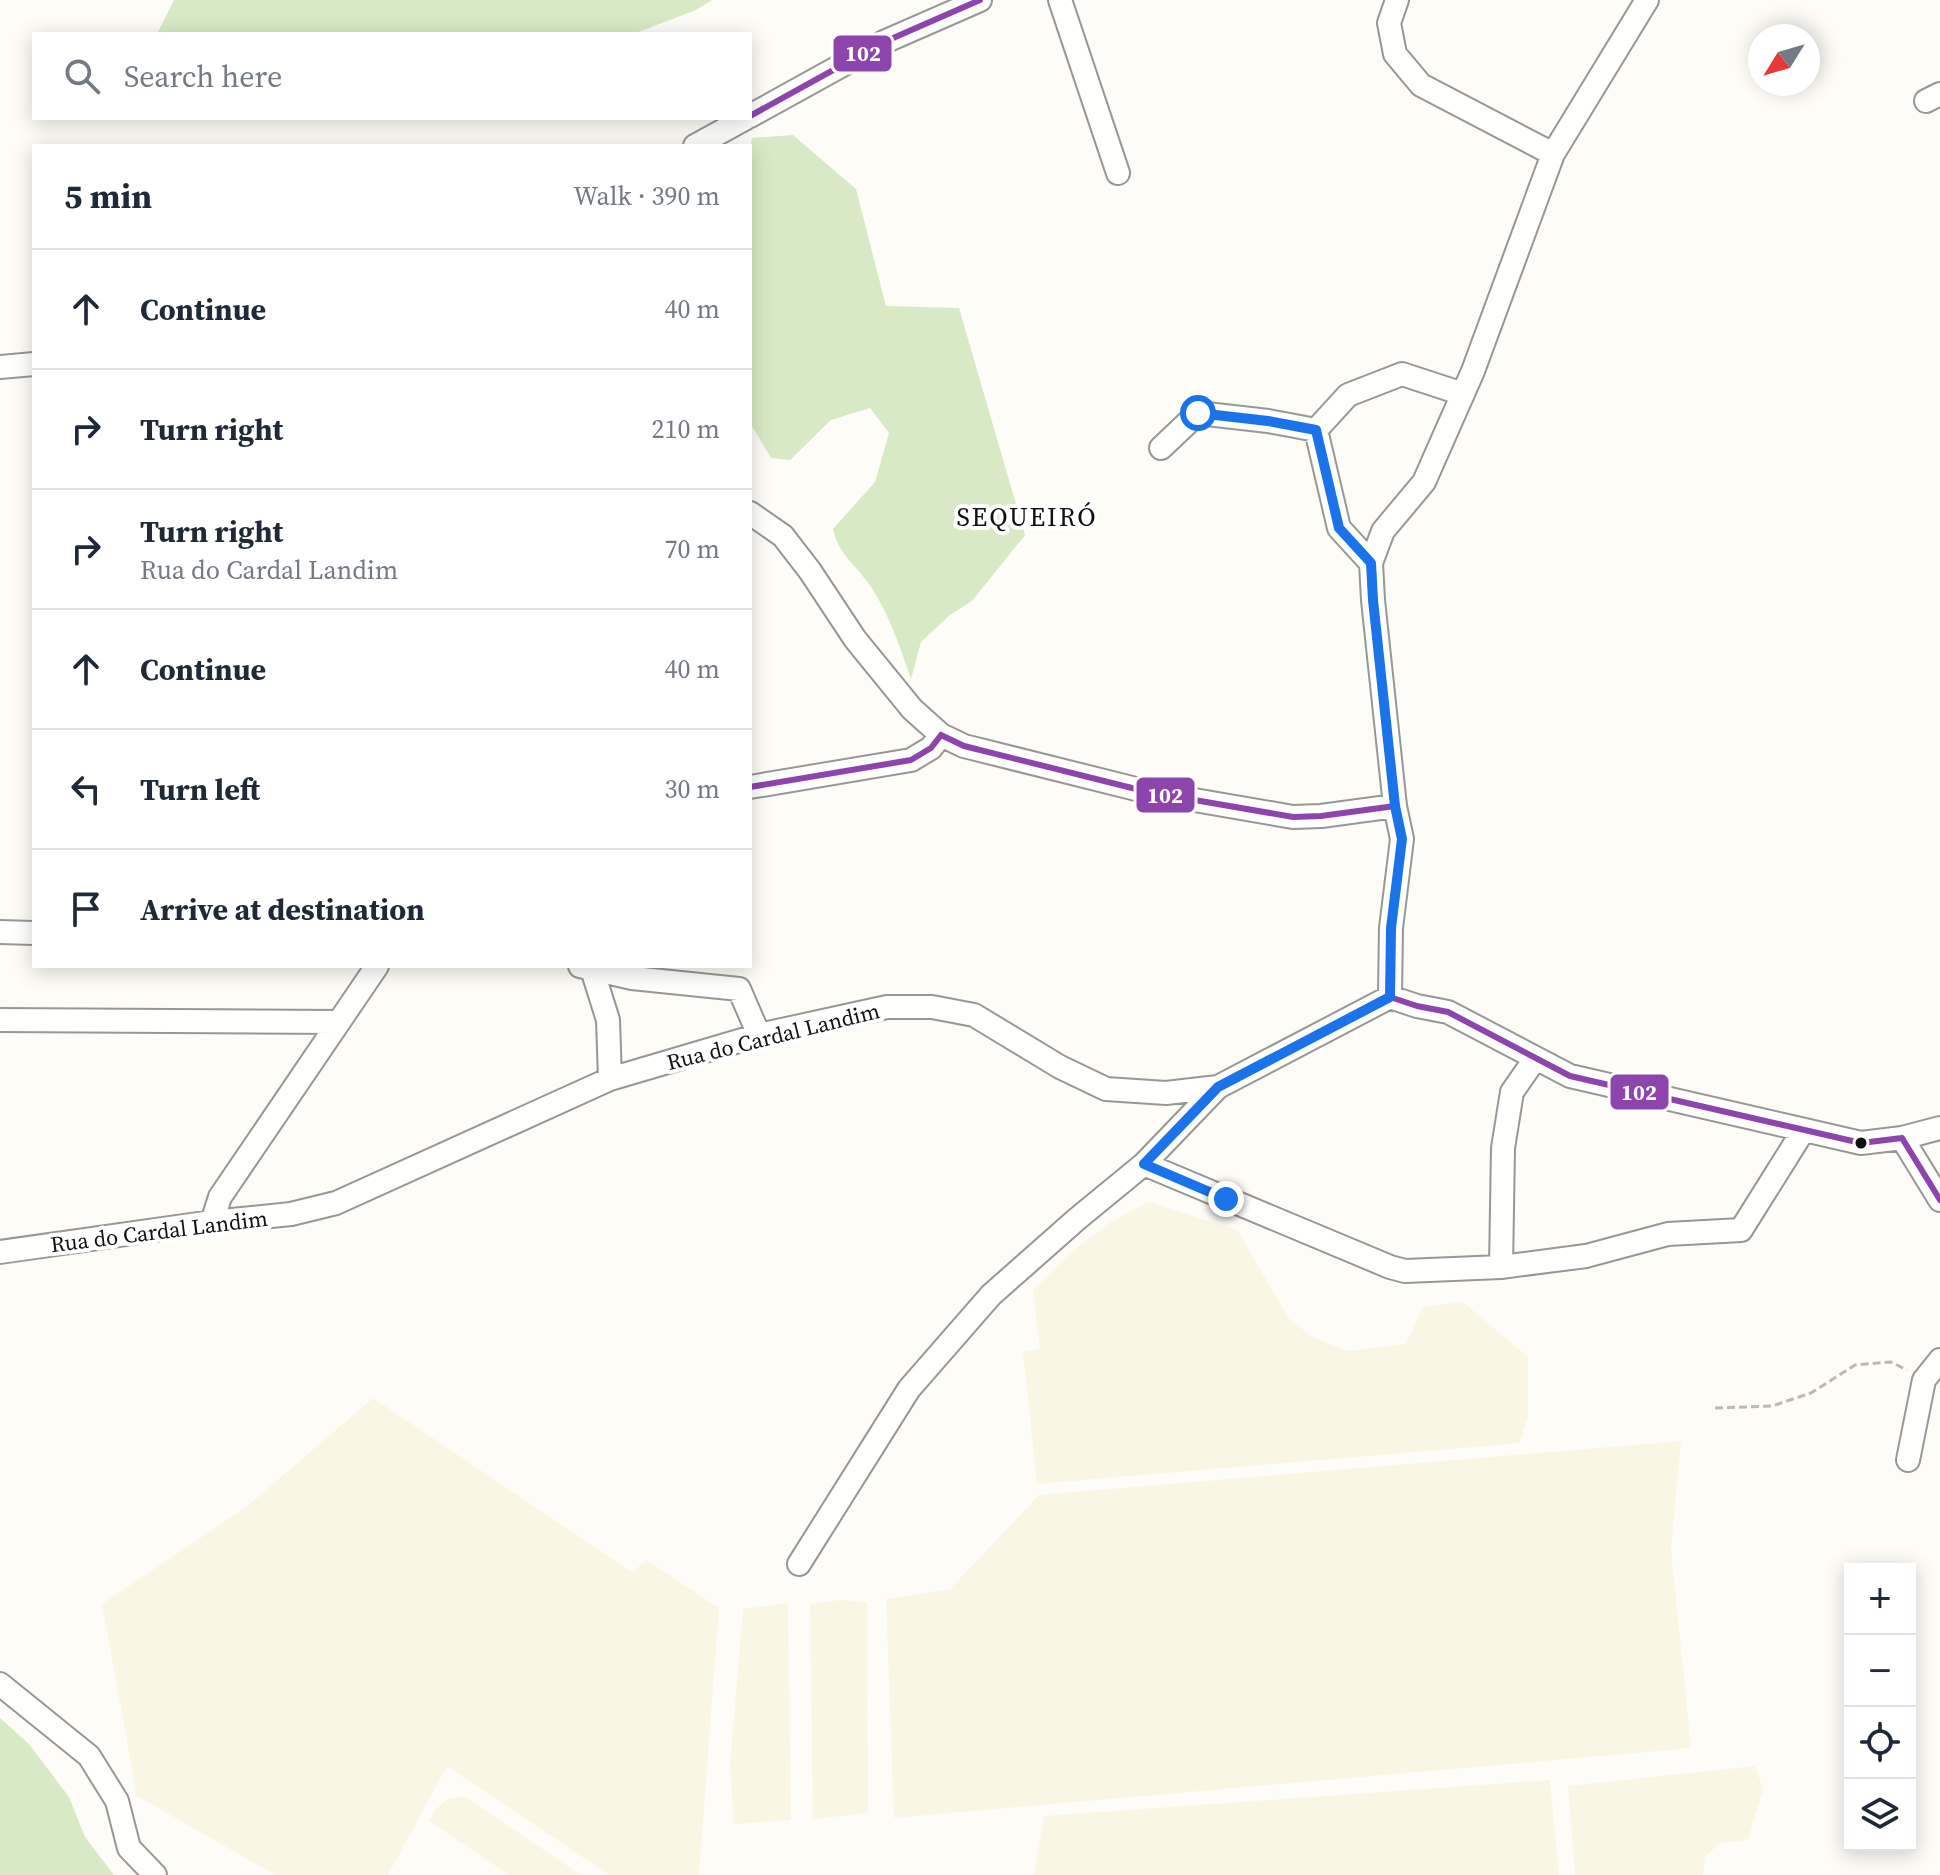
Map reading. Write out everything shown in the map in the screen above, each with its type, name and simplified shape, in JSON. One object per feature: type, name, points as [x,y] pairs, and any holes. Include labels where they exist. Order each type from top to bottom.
[{"type":"street","points":[[752,115],[884,42],[980,0]]},
{"type":"street","points":[[1060,0],[1118,173]]},
{"type":"street","points":[[1397,0],[1389,23],[1395,54],[1421,85],[1553,154]]},
{"type":"street","points":[[1640,2],[1553,154],[1473,371],[1424,482],[1383,531],[1371,563],[1395,806],[1402,839],[1391,928],[1390,997],[1448,1012],[1570,1076],[1861,1143],[1902,1138],[1940,1128]]},
{"type":"street","points":[[699,144],[743,120]]},
{"type":"street","points":[[0,367],[32,364]]},
{"type":"street","points":[[1316,430],[1348,395],[1402,374],[1463,394]]},
{"type":"street","points":[[1161,448],[1198,413],[1316,430]]},
{"type":"street","points":[[1316,430],[1339,528],[1371,563]]},
{"type":"street","points":[[752,514],[783,536],[855,639],[912,709],[941,735],[964,746],[1148,792],[1293,817],[1395,806]]},
{"type":"street","points":[[752,787],[911,760],[931,748],[941,735]]},
{"type":"street","points":[[0,932],[32,933]]},
{"type":"street","points":[[212,1222],[220,1197],[376,968]]},
{"type":"street","points":[[588,968],[608,1020],[610,1079]]},
{"type":"street","points":[[592,968],[632,978],[739,989],[759,1035]]},
{"type":"street","name":"Rua do Cardal Landim","points":[[0,1252],[291,1214],[336,1203],[610,1079],[759,1035],[887,1007],[932,1007],[974,1015],[1060,1067],[1106,1089],[1166,1093],[1218,1087],[1390,997]]},
{"type":"street","points":[[0,1020],[339,1022]]},
{"type":"street","points":[[1501,1267],[1503,1148],[1512,1092],[1535,1059]]},
{"type":"street","points":[[799,1564],[909,1389],[991,1295],[1144,1164],[1218,1087]]},
{"type":"street","points":[[1144,1164],[1390,1267],[1405,1271],[1501,1267],[1586,1256],[1668,1234],[1741,1230],[1803,1131]]},
{"type":"street","points":[[1902,1138],[1940,1200]]},
{"type":"street","points":[[1908,1460],[1924,1380],[1940,1360]]},
{"type":"street","points":[[0,1684],[89,1756],[117,1801],[129,1848],[155,1875]]},
{"type":"path","points":[[1715,1408],[1772,1406],[1811,1393],[1855,1365],[1891,1362],[1924,1380]]},
{"type":"shaded area","points":[[1149,1202],[1237,1230],[1290,1320],[1313,1337],[1348,1351],[1406,1344],[1423,1307],[1463,1302],[1528,1357],[1528,1415],[1520,1443],[1037,1484],[1023,1352],[1040,1349],[1033,1290],[1076,1248],[1114,1220]]},
{"type":"shaded area","points":[[373,1398],[632,1572],[647,1560],[719,1608],[699,1875],[609,1875],[447,1766],[388,1875],[275,1875],[137,1796],[102,1604],[246,1507]]},
{"type":"shaded area","points":[[1681,1441],[1671,1550],[1691,1748],[894,1818],[886,1599],[950,1589],[1039,1495]]},
{"type":"shaded area","points":[[839,1600],[867,1602],[868,1813],[813,1819],[810,1604]]},
{"type":"shaded area","points":[[788,1603],[791,1820],[734,1824],[730,1766],[743,1609]]},
{"type":"shaded area","points":[[1755,1766],[1763,1789],[1748,1840],[1721,1843],[1705,1856],[1703,1875],[1575,1875],[1568,1786]]},
{"type":"shaded area","points":[[1550,1780],[1559,1875],[1034,1875],[1044,1816]]},
{"type":"shaded area","points":[[464,1796],[581,1875],[509,1875],[429,1821],[436,1809],[448,1799]]},
{"type":"green space","points":[[174,0],[712,0],[696,10],[638,32],[158,32]]},
{"type":"green space","points":[[793,135],[856,189],[886,306],[959,308],[1025,535],[972,601],[950,615],[921,642],[911,679],[884,609],[844,553],[833,529],[875,482],[889,433],[870,408],[831,420],[790,460],[771,458],[752,426],[752,138]]},
{"type":"green space","points":[[0,1718],[29,1744],[69,1797],[85,1837],[114,1875],[0,1875]]},
{"type":"transit line","name":"102","points":[[752,115],[884,42],[980,0]]},
{"type":"transit line","name":"102","points":[[941,735],[964,746],[1148,792],[1293,817],[1395,806]]},
{"type":"transit line","name":"102","points":[[752,787],[911,760],[931,748],[941,735]]},
{"type":"transit line","name":"102","points":[[1390,997],[1391,928],[1402,839],[1395,806]]},
{"type":"transit line","name":"102","points":[[1390,997],[1448,1012],[1570,1076],[1861,1143],[1902,1138]]},
{"type":"transit line","name":"102","points":[[1902,1138],[1940,1200]]},
{"type":"district","name":"SEQUEIRÓ","points":[[1027,517]]},
{"type":"route","points":[[1198,413],[1316,430],[1339,528],[1371,563],[1395,806],[1402,839],[1391,928],[1390,997],[1218,1087],[1144,1164],[1226,1199]]}]
